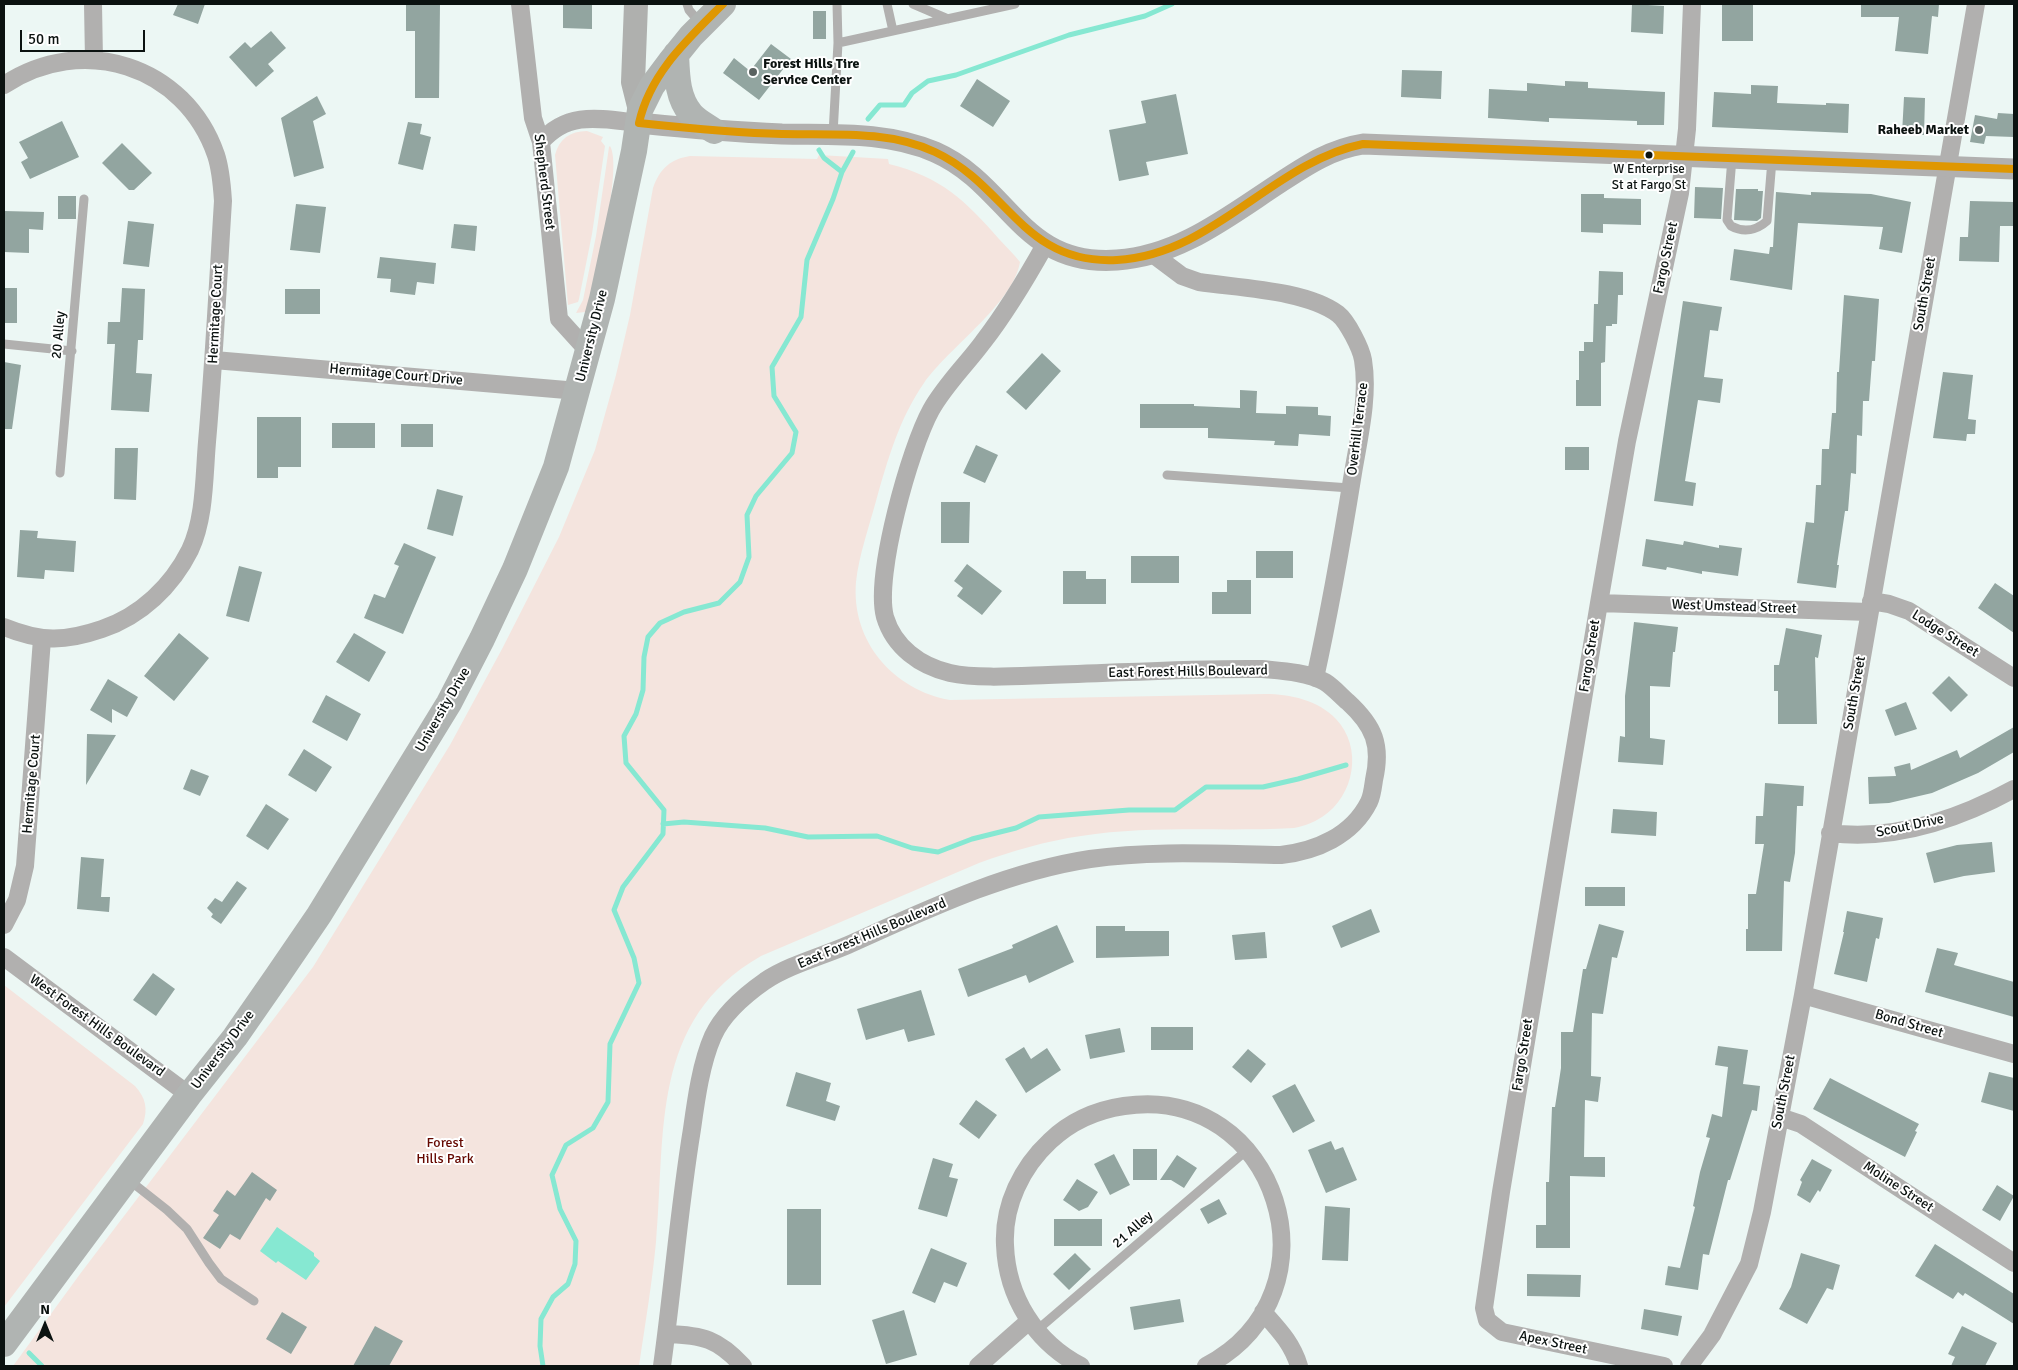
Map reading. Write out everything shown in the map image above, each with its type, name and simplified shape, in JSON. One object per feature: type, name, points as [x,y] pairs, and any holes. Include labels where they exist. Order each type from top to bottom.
[{"type":"main road","points":[[636,4],[633,82],[639,117]]},
{"type":"main road","name":"University Drive","points":[[4,1344],[189,1094],[235,1037],[319,915],[449,703],[526,546],[556,467],[602,299],[639,117],[652,86],[676,54],[723,4]]},
{"type":"main road","points":[[676,54],[677,80],[682,98],[692,116],[714,131]]},
{"type":"street","name":"Shepherd Street","points":[[520,4],[534,118],[541,142],[559,319],[588,350]]},
{"type":"street","name":"Fargo Street","points":[[1484,1308],[1501,1192],[1627,441],[1680,193],[1685,156],[1692,4]]},
{"type":"street","name":"South Street","points":[[1689,1366],[1712,1335],[1748,1264],[1762,1212],[1803,994],[1976,4]]},
{"type":"street","points":[[89,5],[94,60]]},
{"type":"street","name":"Hermitage Court","points":[[4,86],[37,67],[58,62],[94,60],[125,65],[146,73],[165,85],[197,116],[217,156],[223,201],[214,360],[198,524],[191,548],[180,569],[165,588],[130,617],[88,634],[60,639],[42,639],[4,626]]},
{"type":"street","points":[[541,142],[549,132],[584,118],[639,117],[714,131],[833,134],[895,139],[938,154],[974,177],[1029,233],[1044,245],[1070,256],[1086,259],[1118,260],[1154,255],[1173,248],[1201,233],[1320,157],[1352,146],[1376,144],[2014,169]]},
{"type":"street","name":"East Forest Hills Boulevard","points":[[662,1366],[677,1250],[680,1202],[696,1104],[712,1037],[728,1013],[750,992],[780,973],[907,918],[1022,874],[1092,859],[1141,855],[1281,855],[1302,852],[1325,844],[1352,826],[1370,800],[1378,752],[1368,722],[1327,683],[1315,678],[1280,671],[1232,669],[999,676],[952,674],[920,662],[894,637],[885,617],[883,604],[885,572],[897,508],[917,441],[930,411],[1002,317],[1020,290],[1044,245]]},
{"type":"street","name":"Overhill Terrace","points":[[1154,255],[1182,276],[1199,282],[1309,299],[1339,315],[1348,324],[1363,358],[1364,384],[1360,427],[1315,678]]},
{"type":"street","name":"Hermitage Court Drive","points":[[214,360],[578,391]]},
{"type":"street","name":"West Umstead Street","points":[[1599,603],[1851,610],[1870,606]]},
{"type":"street","name":"Lodge Street","points":[[1870,606],[1889,604],[1909,611],[2014,678]]},
{"type":"street","name":"Hermitage Court","points":[[4,925],[17,900],[25,866],[42,639]]},
{"type":"street","name":"Scout Drive","points":[[1830,833],[1850,835],[1877,834],[1939,822],[1986,804],[2014,788]]},
{"type":"street","name":"West Forest Hills Boulevard","points":[[4,957],[189,1094]]},
{"type":"street","name":"Bond Street","points":[[1803,994],[2014,1054]]},
{"type":"street","points":[[1081,1366],[1059,1353],[1033,1326],[1018,1303],[1006,1264],[1004,1243],[1010,1202],[1018,1182],[1029,1164],[1057,1134],[1074,1122],[1100,1111],[1134,1104],[1176,1108],[1196,1114],[1214,1124],[1247,1150],[1268,1182],[1280,1219],[1282,1257],[1278,1277],[1264,1312],[1245,1337],[1233,1348],[1206,1366]]},
{"type":"street","name":"Moline Street","points":[[1780,1117],[1801,1124],[2014,1263]]},
{"type":"street","name":"Apex Street","points":[[1484,1308],[1487,1320],[1502,1332],[1664,1366]]},
{"type":"street","points":[[1264,1312],[1288,1341],[1299,1366]]},
{"type":"street","points":[[978,1366],[1033,1326]]},
{"type":"street","points":[[667,1334],[704,1337],[718,1343],[729,1351],[743,1366]]},
{"type":"lane","points":[[687,4],[689,10],[702,25]]},
{"type":"lane","points":[[833,134],[838,4]]},
{"type":"lane","points":[[887,4],[893,31]]},
{"type":"lane","points":[[913,4],[948,19]]},
{"type":"lane","points":[[934,13],[938,4]]},
{"type":"lane","points":[[838,43],[1015,4]]},
{"type":"lane","points":[[1732,158],[1727,220],[1735,228],[1746,231],[1761,226],[1767,221],[1772,160]]},
{"type":"lane","name":"20 Alley","points":[[60,474],[84,199]]},
{"type":"lane","points":[[4,344],[72,351]]},
{"type":"lane","points":[[1167,474],[1350,488]]},
{"type":"lane","name":"21 Alley","points":[[1033,1326],[1247,1150]]},
{"type":"lane","points":[[127,1178],[167,1210],[186,1229],[221,1278],[254,1301]]},
{"type":"green space","points":[[587,131],[603,137],[601,141],[605,146],[592,234],[579,299],[578,302],[568,305],[555,155],[559,144],[570,134]]},
{"type":"green space","points":[[610,146],[613,158],[613,176],[602,248],[590,305],[585,312],[576,313],[583,300],[596,236]]},
{"type":"green space","name":"Forest Hills Park","points":[[819,155],[888,159],[889,164],[907,169],[938,183],[975,213],[1020,262],[1015,278],[1006,294],[924,383],[915,397],[895,440],[859,562],[856,582],[856,604],[861,624],[869,643],[880,660],[894,674],[911,686],[930,695],[950,700],[1265,694],[1303,699],[1329,712],[1345,730],[1350,743],[1352,771],[1342,797],[1322,817],[1294,828],[1161,830],[1108,833],[1055,841],[1017,851],[979,863],[761,956],[725,982],[699,1012],[681,1046],[670,1082],[664,1120],[656,1242],[639,1366],[13,1366],[80,1274],[313,967],[450,745],[559,537],[595,450],[616,375],[630,315],[653,188],[659,175],[672,162],[690,156],[817,159]]},
{"type":"green space","points":[[4,985],[135,1086],[144,1099],[146,1109],[143,1124],[4,1307]]},
{"type":"shaded area","points":[[277,1227],[314,1253],[314,1256],[320,1261],[306,1280],[278,1261],[276,1263],[260,1251]]},
{"type":"building","points":[[178,4],[205,4],[198,24],[173,15]]},
{"type":"building","points":[[406,4],[440,4],[439,98],[415,98],[415,31],[406,31]]},
{"type":"building","points":[[563,4],[592,4],[592,29],[563,28]]},
{"type":"building","points":[[1632,4],[1664,6],[1663,34],[1631,32]]},
{"type":"building","points":[[1722,4],[1753,4],[1753,41],[1722,41]]},
{"type":"building","points":[[1861,4],[1939,4],[1938,17],[1932,16],[1928,54],[1895,51],[1899,17],[1861,17]]},
{"type":"building","points":[[813,11],[826,11],[826,39],[813,39]]},
{"type":"building","points":[[271,31],[286,48],[268,64],[274,71],[256,87],[229,57],[245,42],[251,48]]},
{"type":"building","name":"Forest Hills Tire Service Center","points":[[771,44],[791,59],[759,100],[723,73],[734,58],[750,71]]},
{"type":"building","points":[[1402,70],[1442,71],[1441,99],[1401,97]]},
{"type":"building","points":[[977,79],[1010,101],[993,127],[960,106]]},
{"type":"building","points":[[1565,81],[1588,82],[1588,88],[1665,92],[1664,125],[1637,125],[1637,121],[1549,118],[1549,122],[1488,118],[1489,89],[1527,91],[1527,83],[1565,86]]},
{"type":"building","points":[[1751,85],[1778,86],[1777,103],[1849,104],[1848,133],[1712,127],[1714,92],[1751,94]]},
{"type":"building","points":[[1176,94],[1188,154],[1146,162],[1149,175],[1119,181],[1109,130],[1146,123],[1141,101]]},
{"type":"building","points":[[317,96],[326,114],[313,121],[324,168],[294,177],[281,118]]},
{"type":"building","points":[[1904,97],[1925,98],[1924,135],[1902,134]]},
{"type":"building","points":[[1998,113],[2014,114],[2014,137],[1986,136],[1984,144],[1970,142],[1975,115],[1997,119]]},
{"type":"building","points":[[62,121],[79,157],[30,179],[21,162],[28,158],[19,142]]},
{"type":"building","points":[[408,122],[422,124],[420,134],[431,137],[423,170],[398,164]]},
{"type":"building","points":[[122,143],[152,173],[134,190],[129,190],[102,163]]},
{"type":"building","points":[[1695,187],[1723,188],[1721,219],[1694,218]]},
{"type":"building","points":[[1736,189],[1758,189],[1758,191],[1763,191],[1761,218],[1757,221],[1734,220]]},
{"type":"building","points":[[1776,192],[1811,195],[1811,192],[1871,194],[1911,202],[1902,253],[1879,249],[1883,227],[1798,223],[1792,290],[1730,280],[1734,249],[1769,254],[1770,247],[1773,247]]},
{"type":"building","points":[[1581,194],[1604,194],[1604,198],[1641,199],[1641,225],[1603,224],[1603,233],[1581,232]]},
{"type":"building","points":[[58,196],[76,196],[76,219],[58,219]]},
{"type":"building","points":[[1970,201],[2014,202],[2014,226],[2000,226],[1999,262],[1959,261],[1960,237],[1968,237]]},
{"type":"building","points":[[296,204],[326,207],[320,253],[290,250]]},
{"type":"building","points":[[4,211],[44,212],[43,230],[29,229],[29,253],[4,252]]},
{"type":"building","points":[[128,221],[154,224],[149,267],[123,264]]},
{"type":"building","points":[[454,224],[477,226],[475,251],[451,248]]},
{"type":"building","points":[[380,257],[436,263],[434,284],[417,282],[415,295],[390,292],[391,279],[377,278]]},
{"type":"building","points":[[1599,271],[1623,272],[1623,295],[1618,295],[1617,324],[1606,326],[1605,362],[1601,363],[1601,406],[1576,406],[1576,380],[1579,380],[1579,351],[1584,351],[1584,342],[1593,342],[1594,304],[1598,304]]},
{"type":"building","points":[[4,288],[17,288],[17,323],[4,323]]},
{"type":"building","points":[[122,288],[145,289],[143,340],[138,340],[136,373],[152,374],[149,412],[111,410],[115,344],[107,344],[108,322],[120,322]]},
{"type":"building","points":[[285,289],[320,289],[320,314],[285,314]]},
{"type":"building","points":[[1844,295],[1879,299],[1875,361],[1872,361],[1869,401],[1863,401],[1862,436],[1857,435],[1856,474],[1851,473],[1848,511],[1845,511],[1837,565],[1839,565],[1836,588],[1797,583],[1806,522],[1814,523],[1816,485],[1821,485],[1822,449],[1829,449],[1832,413],[1836,413],[1837,372],[1839,372]]},
{"type":"building","points":[[1683,301],[1722,307],[1718,331],[1710,330],[1704,377],[1723,379],[1720,403],[1698,400],[1685,481],[1696,483],[1693,506],[1654,501]]},
{"type":"building","points":[[1042,353],[1061,371],[1026,410],[1006,392]]},
{"type":"building","points":[[4,362],[21,365],[12,429],[4,429]]},
{"type":"building","points":[[1943,372],[1973,375],[1968,419],[1976,420],[1975,434],[1967,434],[1966,441],[1933,438]]},
{"type":"building","points":[[1240,390],[1257,391],[1256,413],[1286,414],[1286,406],[1318,407],[1318,415],[1331,416],[1330,436],[1299,434],[1298,446],[1274,445],[1275,441],[1208,438],[1208,428],[1140,428],[1140,404],[1194,404],[1194,406],[1240,408]]},
{"type":"building","points":[[257,417],[301,417],[301,467],[278,467],[278,478],[257,478]]},
{"type":"building","points":[[332,423],[375,423],[375,448],[332,448]]},
{"type":"building","points":[[401,424],[433,424],[433,447],[401,447]]},
{"type":"building","points":[[976,445],[998,455],[985,483],[963,473]]},
{"type":"building","points":[[1565,447],[1589,447],[1589,470],[1565,470]]},
{"type":"building","points":[[115,448],[138,448],[136,500],[114,499]]},
{"type":"building","points":[[437,489],[463,496],[453,536],[427,529]]},
{"type":"building","points":[[941,502],[970,502],[969,543],[941,543]]},
{"type":"building","points":[[20,530],[38,531],[37,538],[76,541],[74,572],[45,570],[44,579],[17,577]]},
{"type":"building","points":[[1646,539],[1683,545],[1684,541],[1719,548],[1719,545],[1742,548],[1738,576],[1702,571],[1702,574],[1667,567],[1666,570],[1642,566]]},
{"type":"building","points":[[404,543],[436,557],[403,634],[364,618],[374,594],[385,598],[399,566],[394,564]]},
{"type":"building","points":[[1256,551],[1293,551],[1293,578],[1256,578]]},
{"type":"building","points":[[1131,556],[1179,556],[1179,583],[1131,583]]},
{"type":"building","points":[[967,564],[1002,591],[982,615],[957,596],[963,588],[954,581]]},
{"type":"building","points":[[239,566],[262,572],[249,622],[226,616]]},
{"type":"building","points":[[1063,571],[1086,571],[1086,579],[1106,579],[1106,604],[1063,604]]},
{"type":"building","points":[[1227,580],[1251,580],[1251,614],[1212,614],[1212,592],[1227,592]]},
{"type":"building","points":[[1995,583],[2014,596],[2014,633],[1978,608]]},
{"type":"building","points":[[1634,622],[1678,627],[1675,652],[1673,652],[1670,687],[1650,686],[1650,738],[1665,740],[1663,765],[1618,762],[1620,736],[1625,737],[1625,696]]},
{"type":"building","points":[[1786,628],[1822,635],[1818,658],[1815,657],[1817,724],[1778,724],[1778,691],[1774,691],[1774,665],[1779,665]]},
{"type":"building","points":[[179,633],[209,658],[174,701],[144,676]]},
{"type":"building","points":[[354,633],[386,652],[369,682],[336,662]]},
{"type":"building","points":[[1949,676],[1968,695],[1951,712],[1932,693]]},
{"type":"building","points":[[108,679],[138,697],[127,717],[112,709],[112,723],[90,710]]},
{"type":"building","points":[[326,695],[361,714],[347,741],[312,722]]},
{"type":"building","points":[[1906,702],[1917,729],[1895,736],[1885,710]]},
{"type":"building","points":[[2014,727],[2014,752],[1978,773],[1932,793],[1889,803],[1869,804],[1868,777],[1896,776],[1894,767],[1910,763],[1911,770],[1957,750],[1960,758]]},
{"type":"building","points":[[87,734],[116,735],[86,785]]},
{"type":"building","points":[[304,749],[332,767],[316,792],[288,775]]},
{"type":"building","points":[[191,769],[209,776],[200,796],[183,789]]},
{"type":"building","points":[[1765,783],[1804,786],[1803,806],[1797,806],[1795,853],[1790,882],[1784,881],[1782,951],[1746,951],[1748,894],[1756,894],[1764,844],[1755,844],[1756,816],[1763,816]]},
{"type":"building","points":[[266,804],[289,819],[268,850],[246,836]]},
{"type":"building","points":[[1613,809],[1657,812],[1656,836],[1611,833]]},
{"type":"building","points":[[1992,842],[1995,872],[1964,876],[1934,883],[1926,853],[1957,845]]},
{"type":"building","points":[[81,857],[104,859],[101,897],[110,897],[109,912],[77,909]]},
{"type":"building","points":[[237,881],[247,888],[221,924],[211,917],[213,914],[207,908],[215,898],[222,902]]},
{"type":"building","points":[[1585,887],[1625,887],[1625,906],[1585,906]]},
{"type":"building","points":[[1371,909],[1380,932],[1341,948],[1332,926]]},
{"type":"building","points":[[1847,911],[1883,918],[1879,939],[1876,938],[1867,982],[1834,974]]},
{"type":"building","points":[[1599,924],[1624,931],[1617,958],[1612,957],[1603,1014],[1592,1013],[1591,1076],[1601,1077],[1598,1102],[1585,1100],[1584,1157],[1605,1157],[1605,1177],[1570,1176],[1570,1248],[1536,1248],[1536,1225],[1546,1225],[1546,1182],[1549,1182],[1552,1107],[1555,1107],[1561,1068],[1561,1032],[1573,1032],[1583,969],[1586,969]]},
{"type":"building","points":[[1057,925],[1074,962],[1029,983],[1026,975],[968,997],[958,969],[1013,948],[1012,945]]},
{"type":"building","points":[[1096,926],[1125,926],[1125,931],[1169,931],[1169,956],[1096,958]]},
{"type":"building","points":[[1265,932],[1267,958],[1235,960],[1232,935]]},
{"type":"building","points":[[1937,948],[1958,953],[1954,965],[2014,982],[2014,1017],[1925,992]]},
{"type":"building","points":[[153,973],[175,989],[156,1016],[133,1000]]},
{"type":"building","points":[[921,990],[935,1035],[908,1042],[904,1029],[866,1040],[857,1009]]},
{"type":"building","points":[[1151,1027],[1193,1027],[1193,1050],[1151,1050]]},
{"type":"building","points":[[1120,1028],[1125,1052],[1090,1059],[1085,1035]]},
{"type":"building","points":[[1718,1046],[1748,1050],[1743,1084],[1760,1086],[1757,1111],[1752,1110],[1730,1180],[1728,1180],[1709,1255],[1703,1254],[1698,1290],[1665,1285],[1668,1266],[1680,1268],[1695,1207],[1693,1206],[1700,1172],[1710,1138],[1706,1137],[1712,1114],[1722,1117],[1728,1067],[1715,1065]]},
{"type":"building","points":[[1024,1047],[1031,1059],[1047,1048],[1061,1070],[1026,1093],[1005,1059]]},
{"type":"building","points":[[1248,1049],[1266,1064],[1251,1083],[1232,1067]]},
{"type":"building","points":[[796,1072],[831,1083],[826,1101],[840,1106],[835,1121],[786,1106]]},
{"type":"building","points":[[1989,1072],[2014,1078],[2014,1111],[1981,1102]]},
{"type":"building","points":[[1830,1078],[1919,1124],[1905,1157],[1813,1109]]},
{"type":"building","points":[[1295,1084],[1315,1121],[1293,1133],[1272,1096]]},
{"type":"building","points":[[976,1100],[997,1115],[979,1139],[959,1124]]},
{"type":"building","points":[[1331,1141],[1335,1150],[1343,1147],[1357,1180],[1326,1193],[1308,1150]]},
{"type":"building","points":[[1133,1149],[1157,1149],[1157,1180],[1133,1180]]},
{"type":"building","points":[[1114,1154],[1130,1185],[1110,1195],[1094,1164]]},
{"type":"building","points":[[1177,1155],[1197,1168],[1184,1188],[1171,1180],[1160,1180]]},
{"type":"building","points":[[933,1158],[953,1164],[949,1177],[958,1179],[947,1217],[918,1209]]},
{"type":"building","points":[[1812,1159],[1832,1170],[1820,1192],[1818,1190],[1810,1203],[1797,1195],[1802,1182],[1800,1180]]},
{"type":"building","points":[[252,1172],[277,1190],[270,1201],[266,1198],[240,1240],[230,1234],[220,1249],[203,1238],[219,1215],[213,1211],[227,1190],[235,1196]]},
{"type":"building","points":[[1077,1179],[1098,1192],[1088,1207],[1079,1211],[1063,1200]]},
{"type":"building","points":[[1997,1185],[2014,1196],[2000,1221],[1982,1210]]},
{"type":"building","points":[[1219,1199],[1227,1214],[1208,1224],[1200,1209]]},
{"type":"building","points":[[1325,1206],[1350,1208],[1348,1261],[1322,1260]]},
{"type":"building","points":[[787,1209],[821,1209],[821,1285],[787,1285]]},
{"type":"building","points":[[1054,1219],[1102,1219],[1102,1246],[1054,1246]]},
{"type":"building","points":[[1935,1244],[2014,1294],[2014,1324],[1965,1293],[1963,1296],[1958,1292],[1953,1299],[1915,1276]]},
{"type":"building","points":[[931,1248],[967,1263],[957,1287],[944,1282],[935,1303],[912,1293]]},
{"type":"building","points":[[1075,1253],[1091,1269],[1069,1290],[1053,1274]]},
{"type":"building","points":[[1801,1253],[1840,1265],[1833,1290],[1827,1288],[1807,1324],[1779,1309],[1791,1287]]},
{"type":"building","points":[[1527,1274],[1581,1275],[1580,1297],[1527,1296]]},
{"type":"building","points":[[1180,1299],[1184,1322],[1134,1330],[1130,1307]]},
{"type":"building","points":[[1644,1309],[1682,1316],[1678,1336],[1641,1329]]},
{"type":"building","points":[[904,1310],[917,1355],[886,1364],[872,1320]]},
{"type":"building","points":[[282,1312],[307,1327],[291,1354],[266,1339]]},
{"type":"building","points":[[375,1326],[403,1341],[389,1366],[353,1366]]},
{"type":"building","points":[[1962,1326],[1997,1343],[1985,1366],[1951,1366],[1955,1357],[1948,1354]]},
{"type":"waterway","points":[[868,119],[880,105],[904,105],[912,93],[928,81],[956,75],[1069,35],[1145,16],[1172,4]]},
{"type":"waterway","points":[[819,150],[824,158],[842,172]]},
{"type":"waterway","points":[[543,1366],[540,1346],[541,1319],[553,1297],[568,1284],[575,1264],[576,1241],[560,1209],[552,1175],[566,1145],[593,1128],[608,1102],[610,1044],[639,983],[634,958],[614,910],[623,887],[663,834],[664,810],[626,763],[624,736],[636,714],[643,690],[644,657],[648,637],[660,623],[684,612],[719,603],[740,582],[749,557],[747,515],[756,496],[792,453],[796,432],[774,396],[772,367],[801,317],[807,260],[833,199],[842,172],[853,152]]},
{"type":"waterway","points":[[663,824],[684,822],[765,828],[808,837],[877,836],[912,848],[938,852],[972,839],[1016,828],[1039,817],[1129,810],[1175,810],[1206,787],[1263,787],[1346,765]]},
{"type":"waterway","points":[[29,1353],[42,1366]]},
{"type":"transit line","points":[[723,4],[684,44],[661,73],[644,105],[639,123],[746,133],[860,135],[898,140],[917,145],[935,152],[960,167],[981,184],[1037,237],[1059,250],[1085,258],[1117,260],[1151,254],[1183,242],[1213,226],[1300,169],[1331,154],[1363,144],[2014,169]]},
{"type":"place","name":"Forest Hills Tire Service Center","points":[[753,72]]},
{"type":"place","name":"Raheeb Market","points":[[1979,130]]},
{"type":"place","name":"W Enterprise St at Fargo St","points":[[1649,155]]}]
